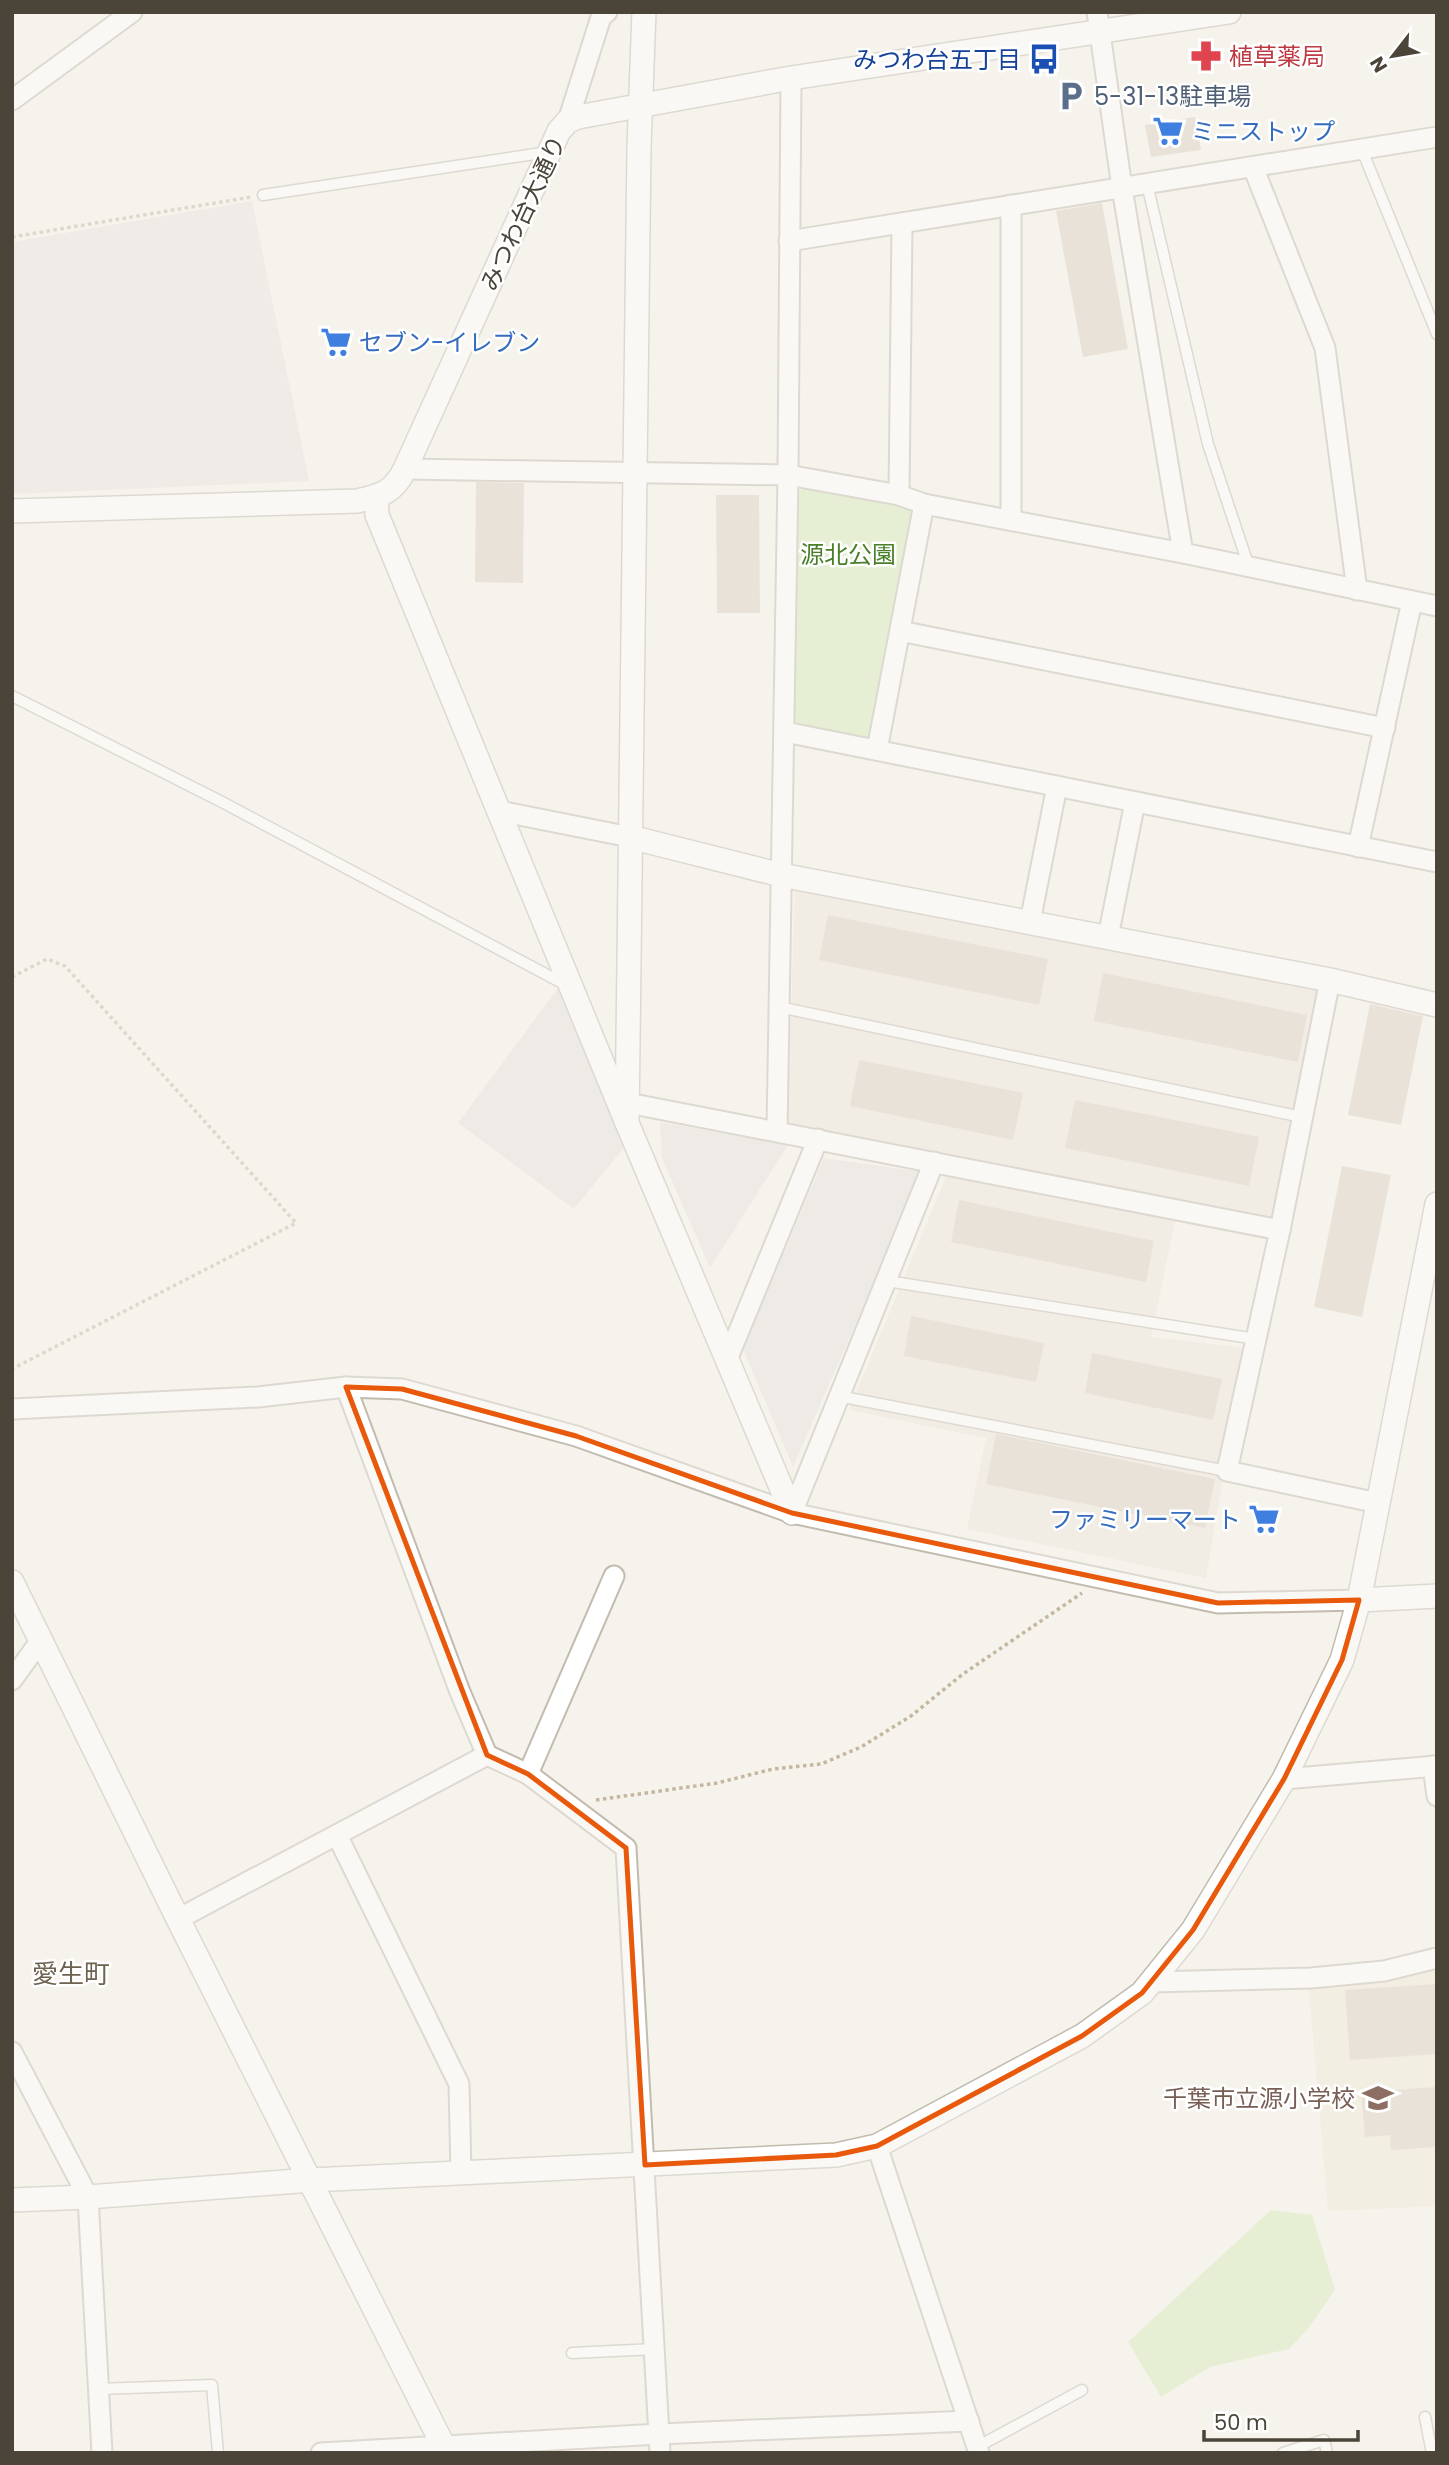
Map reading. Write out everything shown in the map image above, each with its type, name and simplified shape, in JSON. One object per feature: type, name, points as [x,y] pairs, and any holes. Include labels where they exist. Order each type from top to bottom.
[{"type":"street","points":[[12,100],[131,12]]},
{"type":"street","points":[[568,121],[601,17],[607,12]]},
{"type":"street","points":[[627,1113],[640,106],[644,12]]},
{"type":"street","name":"みつわ台大通り","points":[[376,497],[389,492],[399,483],[549,152],[559,131],[568,121],[1098,22],[1229,12]]},
{"type":"street","points":[[1098,22],[1122,188],[1183,553]]},
{"type":"street","points":[[777,1131],[785,732],[791,78]]},
{"type":"street","points":[[789,241],[1437,137]]},
{"type":"street","points":[[1253,167],[1325,348],[1357,590]]},
{"type":"street","points":[[1011,205],[1011,520]]},
{"type":"street","points":[[899,495],[902,223]]},
{"type":"street","points":[[405,469],[788,475],[899,495],[924,504],[1183,553],[1437,606]]},
{"type":"street","points":[[12,511],[357,501],[376,497],[377,515],[571,988],[627,1113],[792,1513]]},
{"type":"street","points":[[877,750],[924,504]]},
{"type":"street","points":[[1358,847],[1412,601]]},
{"type":"street","points":[[900,631],[1385,728]]},
{"type":"street","points":[[785,732],[1437,862]]},
{"type":"street","points":[[1030,922],[1057,786]]},
{"type":"street","points":[[1108,937],[1135,802]]},
{"type":"street","points":[[499,811],[630,837],[781,875],[1330,980],[1437,1004]]},
{"type":"street","points":[[1330,980],[1280,1230],[1227,1471],[1378,1503]]},
{"type":"street","points":[[627,1113],[777,1131],[1280,1230]]},
{"type":"street","points":[[727,1360],[818,1139]]},
{"type":"street","points":[[792,1513],[934,1162]]},
{"type":"street","points":[[12,2200],[311,2180],[835,2155],[877,2146],[1082,2036],[1134,2000],[1193,1930],[1284,1779],[1342,1660],[1359,1600],[1437,1204]]},
{"type":"street","points":[[346,1387],[460,1692],[487,1755],[528,1774],[626,1848],[660,2443]]},
{"type":"street","points":[[12,1409],[258,1397],[346,1387],[402,1389],[576,1436],[792,1513],[1218,1603],[1437,1596]]},
{"type":"street","points":[[528,1774],[614,1576]]},
{"type":"street","points":[[12,1582],[445,2449]]},
{"type":"street","points":[[12,1680],[41,1640]]},
{"type":"street","points":[[178,1919],[487,1755]]},
{"type":"street","points":[[1284,1779],[1435,1766],[1437,1796]]},
{"type":"street","points":[[337,1835],[459,2084],[461,2173]]},
{"type":"street","points":[[1151,1982],[1311,1978],[1384,1971],[1437,1958]]},
{"type":"street","points":[[12,2052],[88,2197],[102,2453]]},
{"type":"street","points":[[877,2146],[978,2450]]},
{"type":"street","points":[[321,2453],[660,2443],[969,2421]]},
{"type":"lane","points":[[1362,150],[1437,334]]},
{"type":"lane","points":[[263,195],[549,152]]},
{"type":"lane","points":[[1147,184],[1208,444],[1249,568]]},
{"type":"lane","points":[[12,696],[222,802],[571,988]]},
{"type":"lane","points":[[779,1007],[1302,1117]]},
{"type":"lane","points":[[887,1281],[1256,1339]]},
{"type":"lane","points":[[838,1396],[1227,1471]]},
{"type":"lane","points":[[572,2353],[655,2349]]},
{"type":"lane","points":[[99,2389],[212,2385],[218,2453]]},
{"type":"lane","points":[[978,2450],[1082,2390]]},
{"type":"lane","points":[[1424,2417],[1432,2453]]},
{"type":"lane","points":[[1283,2453],[1324,2440],[1328,2453]]},
{"type":"path","points":[[12,237],[263,195]]},
{"type":"path","points":[[12,977],[47,959],[65,966],[296,1223],[12,1369]]},
{"type":"path","points":[[572,1805],[717,1783],[773,1769],[821,1764],[841,1756],[861,1747],[911,1716],[962,1674],[1105,1578]]},
{"type":"highlighted area","points":[[346,1387],[402,1389],[576,1436],[792,1513],[1218,1603],[1359,1600],[1342,1660],[1284,1779],[1193,1930],[1142,1993],[1082,2036],[877,2146],[836,2155],[645,2165],[626,1848],[528,1774],[487,1755]]},
{"type":"shaded area","points":[[252,201],[309,481],[12,494],[12,242]]},
{"type":"shaded area","points":[[795,887],[1322,986],[1272,1240],[1175,1221],[1151,1337],[1245,1348],[1206,1578],[967,1529],[986,1438],[849,1410],[947,1174],[787,1140]]},
{"type":"shaded area","points":[[558,988],[626,1145],[574,1209],[458,1123]]},
{"type":"shaded area","points":[[660,1122],[788,1145],[710,1268],[662,1158]]},
{"type":"shaded area","points":[[824,1158],[922,1172],[793,1467],[743,1349]]},
{"type":"shaded area","name":"千葉市立源小学校","points":[[1437,1963],[1437,2206],[1328,2211],[1309,1990]]},
{"type":"green space","name":"源北公園","points":[[804,487],[913,509],[871,742],[793,725],[793,498]]},
{"type":"green space","points":[[1271,2210],[1312,2215],[1335,2290],[1307,2330],[1289,2349],[1210,2367],[1161,2397],[1128,2342]]},
{"type":"building","points":[[1195,117],[1201,150],[1151,157],[1145,125]]},
{"type":"building","points":[[1102,203],[1128,349],[1083,357],[1056,211]]},
{"type":"building","points":[[476,482],[524,483],[523,583],[475,582]]},
{"type":"building","points":[[716,495],[759,495],[760,613],[717,613]]},
{"type":"building","points":[[828,915],[1048,959],[1039,1005],[819,960]]},
{"type":"building","points":[[1103,973],[1307,1015],[1298,1062],[1094,1021]]},
{"type":"building","points":[[1370,1004],[1423,1016],[1401,1125],[1348,1115]]},
{"type":"building","points":[[859,1060],[1023,1093],[1013,1140],[850,1106]]},
{"type":"building","points":[[1075,1100],[1259,1137],[1249,1186],[1065,1148]]},
{"type":"building","points":[[1342,1166],[1391,1175],[1362,1317],[1314,1307]]},
{"type":"building","points":[[959,1200],[1154,1241],[1146,1282],[951,1242]]},
{"type":"building","points":[[911,1316],[1044,1343],[1036,1382],[904,1356]]},
{"type":"building","points":[[1092,1353],[1222,1379],[1213,1420],[1085,1393]]},
{"type":"building","points":[[996,1434],[1215,1479],[1205,1528],[986,1484]]},
{"type":"building","points":[[1437,1984],[1437,2054],[1350,2060],[1345,1990]]},
{"type":"building","points":[[1437,2087],[1437,2147],[1391,2150],[1390,2135],[1365,2137],[1361,2092]]},
{"type":"place","name":"植草薬局","points":[[1206,56]]},
{"type":"place","name":"みつわ台五丁目","points":[[1044,59]]},
{"type":"place","name":"5-31-13駐車場","points":[[1071,96]]},
{"type":"place","name":"ミニストップ","points":[[1168,131]]},
{"type":"place","name":"セブン-イレブン","points":[[336,342]]},
{"type":"place","name":"ファミリーマート","points":[[1264,1519]]},
{"type":"place","name":"千葉市立源小学校","points":[[1378,2098]]},
{"type":"district","name":"愛生町","points":[[71,1974]]}]
